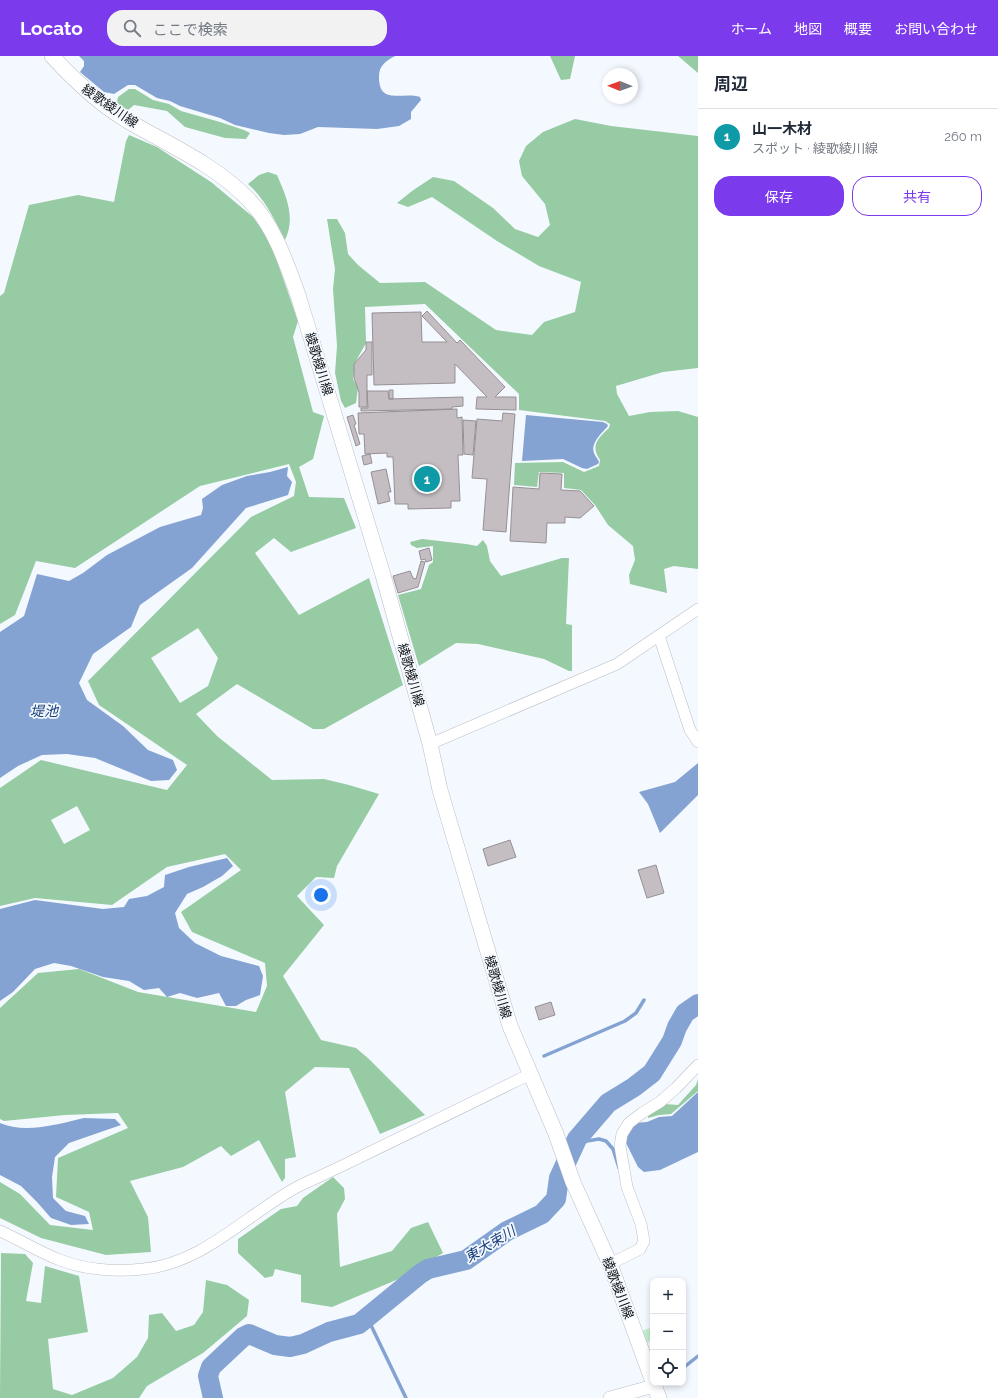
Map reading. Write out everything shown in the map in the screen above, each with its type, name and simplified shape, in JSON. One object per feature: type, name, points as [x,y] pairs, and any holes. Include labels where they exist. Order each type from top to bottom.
[{"type":"main road","name":"綾歌綾川線","points":[[52,56],[86,91],[106,106],[128,121],[193,157],[231,184],[248,199],[268,226],[281,250],[298,295],[383,576],[430,744],[440,790],[510,1026],[556,1134],[573,1182],[610,1264],[655,1387]]},
{"type":"street","points":[[430,744],[617,664],[698,609]]},
{"type":"street","points":[[659,636],[690,730],[698,742]]},
{"type":"street","points":[[610,1264],[640,1249],[644,1241],[641,1224],[627,1187],[620,1146],[622,1134],[629,1123],[660,1102],[698,1065]]},
{"type":"street","points":[[0,1231],[60,1260],[75,1265],[116,1269],[143,1269],[165,1265],[186,1257],[207,1246],[298,1187],[530,1074]]},
{"type":"street","points":[[610,1398],[655,1387]]},
{"type":"green space","points":[[550,56],[575,56],[570,79],[561,80]]},
{"type":"green space","points":[[678,56],[698,56],[698,73]]},
{"type":"green space","points":[[129,89],[135,89],[153,100],[169,104],[181,111],[220,122],[250,133],[246,139],[225,138],[185,127],[167,111],[134,105],[128,110],[116,105],[118,97]]},
{"type":"green space","points":[[575,119],[611,126],[698,136],[698,368],[663,372],[616,386],[617,394],[629,416],[650,412],[678,411],[698,417],[698,569],[674,566],[664,569],[667,593],[630,584],[629,575],[635,560],[633,546],[608,525],[595,505],[581,490],[564,488],[564,473],[539,472],[537,487],[514,485],[515,463],[563,462],[584,472],[599,466],[600,460],[596,450],[597,442],[609,428],[610,424],[605,421],[519,410],[519,394],[425,304],[365,307],[366,343],[356,361],[353,379],[358,388],[356,403],[345,408],[341,401],[335,373],[337,346],[333,289],[335,269],[327,219],[337,219],[345,233],[348,254],[358,265],[380,283],[425,282],[496,330],[532,335],[544,322],[575,312],[581,282],[539,266],[497,241],[432,197],[408,207],[397,203],[433,177],[454,181],[493,208],[515,229],[538,237],[550,225],[545,204],[522,176],[519,161],[526,146],[543,132]]},
{"type":"green space","points":[[129,135],[157,147],[211,182],[253,217],[270,241],[298,321],[293,337],[313,412],[324,416],[313,459],[299,467],[309,497],[344,498],[356,528],[291,552],[274,538],[255,553],[299,615],[369,578],[403,685],[324,729],[313,729],[237,684],[196,714],[217,736],[272,780],[324,779],[379,794],[337,866],[334,878],[316,877],[297,896],[324,925],[283,976],[321,1040],[356,1048],[425,1115],[380,1134],[349,1068],[315,1067],[285,1092],[296,1157],[285,1159],[285,1178],[282,1182],[259,1140],[231,1156],[221,1146],[183,1167],[130,1181],[148,1217],[151,1252],[106,1255],[41,1238],[0,1218],[0,1182],[20,1194],[50,1225],[93,1230],[89,1212],[56,1197],[58,1158],[128,1128],[118,1113],[65,1115],[4,1121],[0,1119],[0,1008],[38,973],[79,969],[138,992],[256,1012],[267,986],[265,963],[192,932],[181,912],[241,870],[225,854],[167,867],[112,905],[35,898],[0,906],[0,788],[41,760],[167,790],[187,765],[99,705],[88,681],[251,517],[294,496],[296,482],[289,464],[200,486],[75,568],[36,561],[15,615],[0,624],[0,296],[4,293],[29,205],[78,195],[114,202],[126,141]],"holes":[[[198,628],[218,658],[208,686],[180,703],[151,658]],[[77,806],[90,830],[64,844],[51,820]]]},
{"type":"green space","points":[[268,172],[277,175],[284,191],[290,215],[290,223],[285,240],[264,203],[248,184],[259,175]]},
{"type":"green space","points":[[422,539],[477,546],[483,540],[487,546],[490,561],[501,576],[562,558],[569,558],[566,624],[572,625],[572,671],[544,659],[478,644],[456,643],[419,666],[398,595],[421,589],[429,565],[433,562],[433,546],[417,548],[411,545],[410,542]]},
{"type":"green space","points":[[698,1079],[698,1091],[671,1114],[648,1118],[648,1114],[664,1104],[678,1105],[696,1085]]},
{"type":"green space","points":[[333,1177],[344,1188],[345,1199],[337,1214],[340,1267],[392,1251],[411,1228],[428,1222],[443,1253],[401,1278],[332,1307],[301,1302],[301,1275],[275,1269],[273,1276],[265,1278],[238,1253],[238,1239],[281,1209],[297,1206],[303,1198]]},
{"type":"green space","points":[[1,1253],[25,1254],[33,1263],[26,1301],[41,1303],[45,1266],[79,1276],[88,1332],[48,1339],[53,1389],[72,1395],[113,1378],[137,1357],[148,1338],[149,1315],[162,1313],[176,1331],[194,1325],[203,1312],[206,1280],[227,1285],[249,1300],[247,1316],[203,1353],[147,1386],[139,1398],[0,1398]]},
{"type":"green space","points":[[650,1328],[650,1341],[647,1343],[642,1331]]},
{"type":"water","points":[[79,56],[395,56],[386,62],[380,69],[380,86],[383,92],[393,96],[420,97],[421,100],[411,112],[411,119],[399,126],[377,129],[318,127],[300,134],[284,135],[235,125],[220,118],[157,98],[135,85],[128,85],[114,94],[104,92],[80,72],[84,66],[84,61]]},
{"type":"water","points":[[526,415],[603,422],[607,424],[608,426],[597,438],[593,449],[599,462],[598,464],[587,469],[563,459],[522,461]]},
{"type":"water","name":"堤池","points":[[288,467],[287,476],[292,482],[288,495],[246,508],[192,568],[140,605],[131,627],[93,654],[79,683],[87,700],[123,726],[148,750],[173,760],[177,770],[169,780],[151,781],[95,758],[67,754],[42,755],[18,766],[0,778],[0,632],[24,616],[37,574],[69,581],[83,573],[107,555],[160,527],[201,515],[203,508],[202,499],[222,485],[247,476]]},
{"type":"water","points":[[698,763],[698,795],[660,833],[648,804],[639,792],[675,782]]},
{"type":"water","points":[[227,858],[233,866],[222,876],[187,894],[175,913],[179,928],[195,943],[221,956],[259,966],[263,976],[260,995],[246,1000],[236,1006],[226,1006],[219,993],[197,998],[180,993],[167,997],[159,988],[144,990],[129,981],[103,977],[71,966],[54,963],[35,969],[13,992],[0,1001],[0,909],[35,900],[103,909],[124,907],[129,899],[147,896],[164,887],[165,875],[189,867]]},
{"type":"water","points":[[698,1092],[698,1152],[660,1170],[644,1172],[638,1167],[625,1141],[634,1123],[647,1122],[659,1117],[672,1116]]},
{"type":"water","points":[[84,1118],[115,1119],[121,1125],[69,1143],[55,1157],[52,1177],[53,1198],[66,1211],[85,1216],[89,1224],[71,1225],[51,1218],[21,1186],[0,1175],[0,1123],[20,1128],[31,1128]]},
{"type":"building","points":[[427,311],[457,343],[460,340],[505,387],[495,397],[516,397],[516,410],[476,409],[477,397],[487,397],[455,364],[455,383],[374,385],[372,313],[421,312],[422,342],[447,342],[422,316]]},
{"type":"building","points":[[366,342],[372,342],[372,375],[367,375],[367,407],[359,407],[359,392],[354,378],[354,364],[366,350]]},
{"type":"building","points":[[389,390],[393,390],[393,399],[389,399]]},
{"type":"building","points":[[367,391],[388,391],[389,399],[463,397],[463,406],[452,407],[452,409],[361,411],[361,408],[368,408]]},
{"type":"building","points":[[457,409],[457,418],[462,417],[463,455],[458,455],[460,501],[451,501],[451,508],[408,509],[408,504],[395,504],[393,457],[387,457],[387,453],[365,454],[364,434],[359,434],[358,413]]},
{"type":"building","points":[[503,413],[515,414],[506,532],[483,530],[487,479],[472,478],[477,419],[502,421]]},
{"type":"building","points":[[353,415],[356,424],[354,425],[360,444],[356,446],[347,417]]},
{"type":"building","points":[[463,420],[476,421],[473,455],[464,454]]},
{"type":"building","points":[[370,454],[372,463],[364,465],[362,456]]},
{"type":"building","points":[[386,469],[391,492],[388,492],[390,501],[378,504],[371,472]]},
{"type":"building","points":[[540,473],[562,474],[561,490],[580,491],[594,506],[580,518],[565,517],[565,523],[547,523],[546,543],[510,541],[513,487],[539,489]]},
{"type":"building","points":[[429,548],[432,560],[426,562],[425,559],[421,560],[419,551]]},
{"type":"building","points":[[421,561],[425,562],[418,587],[398,593],[393,576],[410,571],[413,578],[416,579]]},
{"type":"building","points":[[510,840],[516,857],[488,866],[483,849]]},
{"type":"building","points":[[656,865],[664,893],[647,898],[638,870]]},
{"type":"building","points":[[551,1002],[555,1015],[539,1020],[535,1007]]},
{"type":"waterway","points":[[544,1056],[625,1021],[636,1013],[644,1000]]},
{"type":"waterway","name":"東大束川","points":[[213,1398],[208,1376],[211,1367],[243,1337],[249,1334],[275,1345],[290,1347],[303,1344],[329,1332],[359,1324],[428,1269],[466,1260],[507,1231],[542,1214],[556,1199],[559,1178],[577,1139],[608,1103],[634,1087],[652,1073],[672,1041],[677,1027],[685,1013],[698,1004]]},
{"type":"waterway","points":[[577,1139],[587,1141],[599,1139],[606,1141],[613,1149],[619,1168]]},
{"type":"waterway","points":[[367,1317],[406,1398]]},
{"type":"waterway","points":[[686,1366],[698,1356]]},
{"type":"place","name":"山一木材","points":[[427,479]]}]
